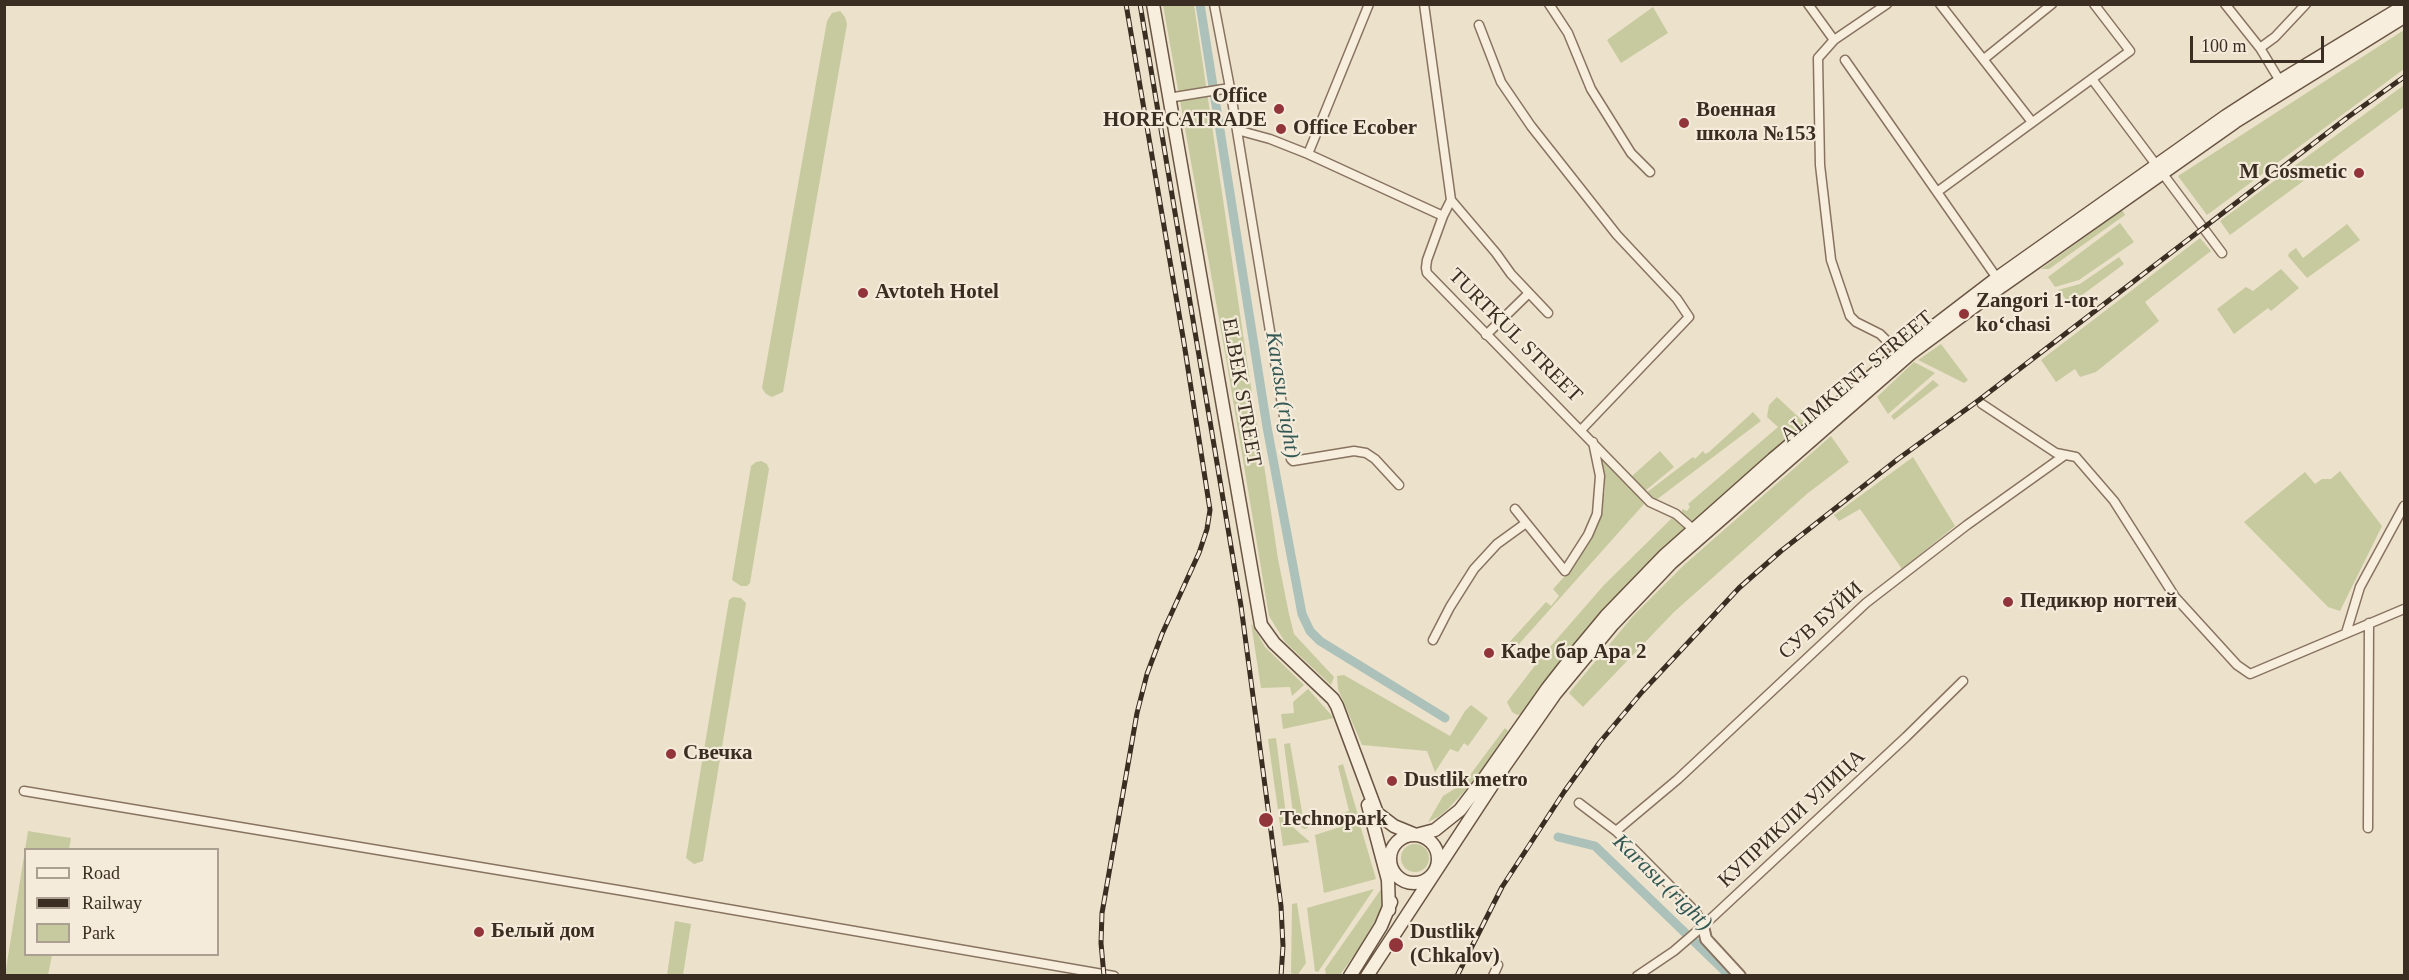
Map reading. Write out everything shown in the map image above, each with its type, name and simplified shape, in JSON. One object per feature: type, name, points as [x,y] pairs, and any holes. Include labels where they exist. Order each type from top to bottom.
[{"type":"main road","name":"ELBEK STREET","points":[[1153,4],[1261,625],[1274,643],[1333,699],[1341,714],[1377,813],[1394,826],[1416,835]]},
{"type":"main road","name":"ALIMKENT STREET","points":[[1416,835],[1436,830],[1460,810],[1484,780],[1518,727],[1576,652],[1638,582],[1693,529],[1899,353],[2280,81],[2404,6]]},
{"type":"main road","name":"ALIMKENT STREET","points":[[2160,168],[2404,17]]},
{"type":"main road","name":"ALIMKENT STREET","points":[[1434,873],[1555,694],[1645,588],[1910,354],[1999,282]]},
{"type":"main road","name":"ELBEK STREET","points":[[1355,754],[1388,880],[1389,910]]},
{"type":"main road","points":[[1367,975],[1434,873],[1438,860],[1436,849],[1430,841],[1416,835],[1405,837],[1396,844],[1391,854],[1391,866],[1398,876],[1412,883],[1425,881],[1434,873]]},
{"type":"main road","name":"ELBEK STREET","points":[[1350,975],[1382,926],[1389,910],[1394,887],[1391,866],[1378,842]]},
{"type":"street","points":[[1214,4],[1292,460],[1354,451],[1366,453],[1375,459],[1399,485]]},
{"type":"street","points":[[1308,154],[1369,4]]},
{"type":"street","points":[[1424,4],[1451,201],[1511,274],[1548,313]]},
{"type":"street","points":[[1549,4],[1568,33],[1591,89],[1631,153],[1650,172]]},
{"type":"street","points":[[1808,4],[1834,40]]},
{"type":"street","points":[[1887,4],[1850,32],[1834,40],[1818,58],[1820,165],[1831,260],[1850,316],[1856,322],[1880,334],[1899,353]]},
{"type":"street","points":[[1940,4],[2032,122]]},
{"type":"street","points":[[1984,59],[2052,4]]},
{"type":"street","points":[[1937,192],[2130,51],[2094,4]]},
{"type":"street","points":[[2225,4],[2260,48],[2280,81]]},
{"type":"street","points":[[2260,48],[2281,32],[2306,4]]},
{"type":"street","points":[[1479,25],[1501,82],[1531,126],[1617,235],[1677,299],[1689,317],[1582,429]]},
{"type":"street","points":[[1845,60],[1999,282]]},
{"type":"street","points":[[2092,80],[2222,253]]},
{"type":"street","points":[[1168,98],[1230,88]]},
{"type":"street","points":[[1237,130],[1270,139],[1308,154],[1443,216]]},
{"type":"street","name":"TURTKUL STREET","points":[[1451,201],[1443,216],[1426,268],[1427,273],[1582,429],[1650,502],[1676,514],[1693,529]]},
{"type":"street","points":[[1486,334],[1529,293]]},
{"type":"street","points":[[1982,404],[2056,453],[2076,457],[2114,501],[2175,597],[2237,665],[2250,674],[2404,609]]},
{"type":"street","points":[[1515,509],[1564,571],[1588,535],[1597,514],[1600,476],[1593,441]]},
{"type":"street","name":"СУВ БУЙИ","points":[[1616,831],[1678,780],[1866,603],[1967,525],[2065,455]]},
{"type":"street","points":[[2346,633],[2360,587],[2404,506]]},
{"type":"street","points":[[1433,640],[1474,569],[1497,544],[1526,523]]},
{"type":"street","points":[[2368,828],[2369,623]]},
{"type":"street","name":"КУПРИКЛИ УЛИЦА","points":[[1637,975],[1674,951],[1699,929],[1963,681]]},
{"type":"street","points":[[24,791],[1114,975]]},
{"type":"street","points":[[1580,803],[1616,831],[1696,912],[1699,929],[1740,975]]},
{"type":"street","points":[[1493,975],[1498,965]]},
{"type":"green space","points":[[1163,5],[1194,5],[1252,394],[1251,402],[1259,431],[1278,559],[1289,614],[1294,634],[1334,677],[1331,685],[1285,642],[1269,616]]},
{"type":"green space","points":[[1653,7],[1668,33],[1621,63],[1607,40]]},
{"type":"green space","points":[[840,11],[847,24],[783,392],[772,397],[762,388],[827,21],[832,13]]},
{"type":"green space","points":[[2404,30],[2404,69],[2207,215],[2178,176]]},
{"type":"green space","points":[[2404,85],[2404,107],[2230,235],[2220,221]]},
{"type":"green space","points":[[2122,210],[2125,215],[2049,269],[2041,269]]},
{"type":"green space","points":[[2120,223],[2134,242],[2079,280],[2055,287],[2048,277]]},
{"type":"green space","points":[[2347,224],[2360,240],[2307,278],[2288,256],[2289,253],[2296,248],[2303,258]]},
{"type":"green space","points":[[2200,238],[2211,251],[2145,302],[2159,321],[2096,372],[2080,377],[2075,369],[2056,382],[2041,360]]},
{"type":"green space","points":[[2119,257],[2124,264],[2070,304],[2058,290],[2080,284]]},
{"type":"green space","points":[[2281,269],[2299,288],[2271,311],[2268,308],[2234,334],[2217,309],[2246,287],[2253,291]]},
{"type":"green space","points":[[1941,344],[1968,380],[1964,383],[1918,360]]},
{"type":"green space","points":[[1914,362],[1935,373],[1888,414],[1877,397]]},
{"type":"green space","points":[[1933,380],[1939,385],[1894,420],[1891,416]]},
{"type":"green space","points":[[1777,397],[1806,424],[1691,523],[1682,513],[1682,509],[1687,511],[1690,507],[1688,504],[1778,427],[1767,417],[1769,405]]},
{"type":"green space","points":[[1753,412],[1761,421],[1656,500],[1646,493],[1693,457],[1695,459],[1703,451],[1705,454],[1709,452]]},
{"type":"green space","points":[[1831,436],[1849,462],[1808,493],[1674,612],[1583,707],[1569,693],[1633,616],[1684,565]]},
{"type":"green space","points":[[1660,451],[1674,467],[1645,491],[1632,476]]},
{"type":"green space","points":[[1602,455],[1644,504],[1519,644],[1505,652],[1504,648],[1546,602],[1551,606],[1559,596],[1553,589],[1564,577],[1594,531],[1601,513],[1605,489]]},
{"type":"green space","points":[[1913,457],[1955,526],[1902,569],[1860,509],[1839,521],[1834,515]]},
{"type":"green space","points":[[761,461],[767,464],[769,469],[750,583],[747,586],[741,586],[732,580],[751,466]]},
{"type":"green space","points":[[2340,471],[2382,526],[2340,611],[2328,607],[2244,522],[2305,472],[2315,484],[2322,479],[2331,479]]},
{"type":"green space","points":[[1672,518],[1686,528],[1640,570],[1598,616],[1521,714],[1517,715],[1512,712],[1507,702],[1543,655],[1604,585]]},
{"type":"green space","points":[[733,597],[741,598],[746,603],[703,861],[694,864],[686,858],[729,600]]},
{"type":"green space","points":[[1251,623],[1265,647],[1304,685],[1292,696],[1290,687],[1261,688]]},
{"type":"green space","points":[[1344,675],[1450,736],[1471,705],[1488,718],[1468,746],[1464,743],[1458,752],[1450,749],[1435,772],[1427,751],[1362,745],[1338,689],[1337,676]]},
{"type":"green space","points":[[1308,689],[1334,718],[1283,729],[1281,714],[1294,713],[1293,702]]},
{"type":"green space","points":[[1505,728],[1508,731],[1475,780],[1447,810],[1428,822],[1443,796],[1464,783]]},
{"type":"green space","points":[[1276,738],[1287,822],[1310,842],[1283,846],[1268,739]]},
{"type":"green space","points":[[1290,743],[1304,823],[1308,824],[1308,828],[1304,829],[1294,821],[1284,744]]},
{"type":"green space","points":[[1343,764],[1358,815],[1316,827],[1314,822],[1349,811],[1338,766]]},
{"type":"green space","points":[[1359,821],[1376,879],[1324,893],[1315,835]]},
{"type":"green space","points":[[28,831],[71,838],[69,848],[25,848]]},
{"type":"green space","points":[[1415,844],[1425,848],[1429,858],[1425,868],[1415,872],[1405,868],[1401,858],[1405,848]]},
{"type":"green space","points":[[24,856],[24,956],[52,956],[48,975],[5,975]]},
{"type":"green space","points":[[1384,885],[1382,909],[1359,948],[1340,975],[1326,975],[1325,969]]},
{"type":"green space","points":[[1374,889],[1318,972],[1315,971],[1307,908]]},
{"type":"green space","points":[[1297,903],[1306,963],[1297,976],[1291,973],[1292,904]]},
{"type":"green space","points":[[675,921],[691,924],[683,975],[667,975]]},
{"type":"waterway","name":"Karasu (right)","points":[[1200,4],[1267,427],[1302,614],[1310,631],[1320,641],[1445,718]]},
{"type":"waterway","name":"Karasu (right)","points":[[1558,837],[1595,846],[1730,976]]},
{"type":"railway","points":[[1104,976],[1101,943],[1102,913],[1137,713],[1147,674],[1162,634],[1199,553],[1207,529],[1210,510],[1126,4]]},
{"type":"railway","points":[[1140,4],[1241,606],[1281,906],[1283,946],[1281,976]]},
{"type":"railway","points":[[1457,976],[1502,887],[1564,792],[1600,742],[1642,692],[1739,588],[1781,551],[1898,459],[1979,400],[2348,117],[2404,77]]},
{"type":"place","name":"Office HORECATRADE","points":[[1279,109]]},
{"type":"place","name":"Военная школа №153","points":[[1684,123]]},
{"type":"place","name":"Office Ecober","points":[[1281,129]]},
{"type":"place","name":"M Cosmetic","points":[[2359,173]]},
{"type":"place","name":"Avtoteh Hotel","points":[[863,293]]},
{"type":"place","name":"Zangori 1-tor ko‘chasi","points":[[1964,314]]},
{"type":"place","name":"Педикюр ногтей","points":[[2008,602]]},
{"type":"place","name":"Кафе бар Ара 2","points":[[1489,653]]},
{"type":"place","name":"Свечка","points":[[671,754]]},
{"type":"place","name":"Dustlik metro","points":[[1392,781]]},
{"type":"place","name":"Technopark","points":[[1266,820]]},
{"type":"place","name":"Белый дом","points":[[479,932]]},
{"type":"place","name":"Dustlik (Chkalov)","points":[[1396,945]]}]
